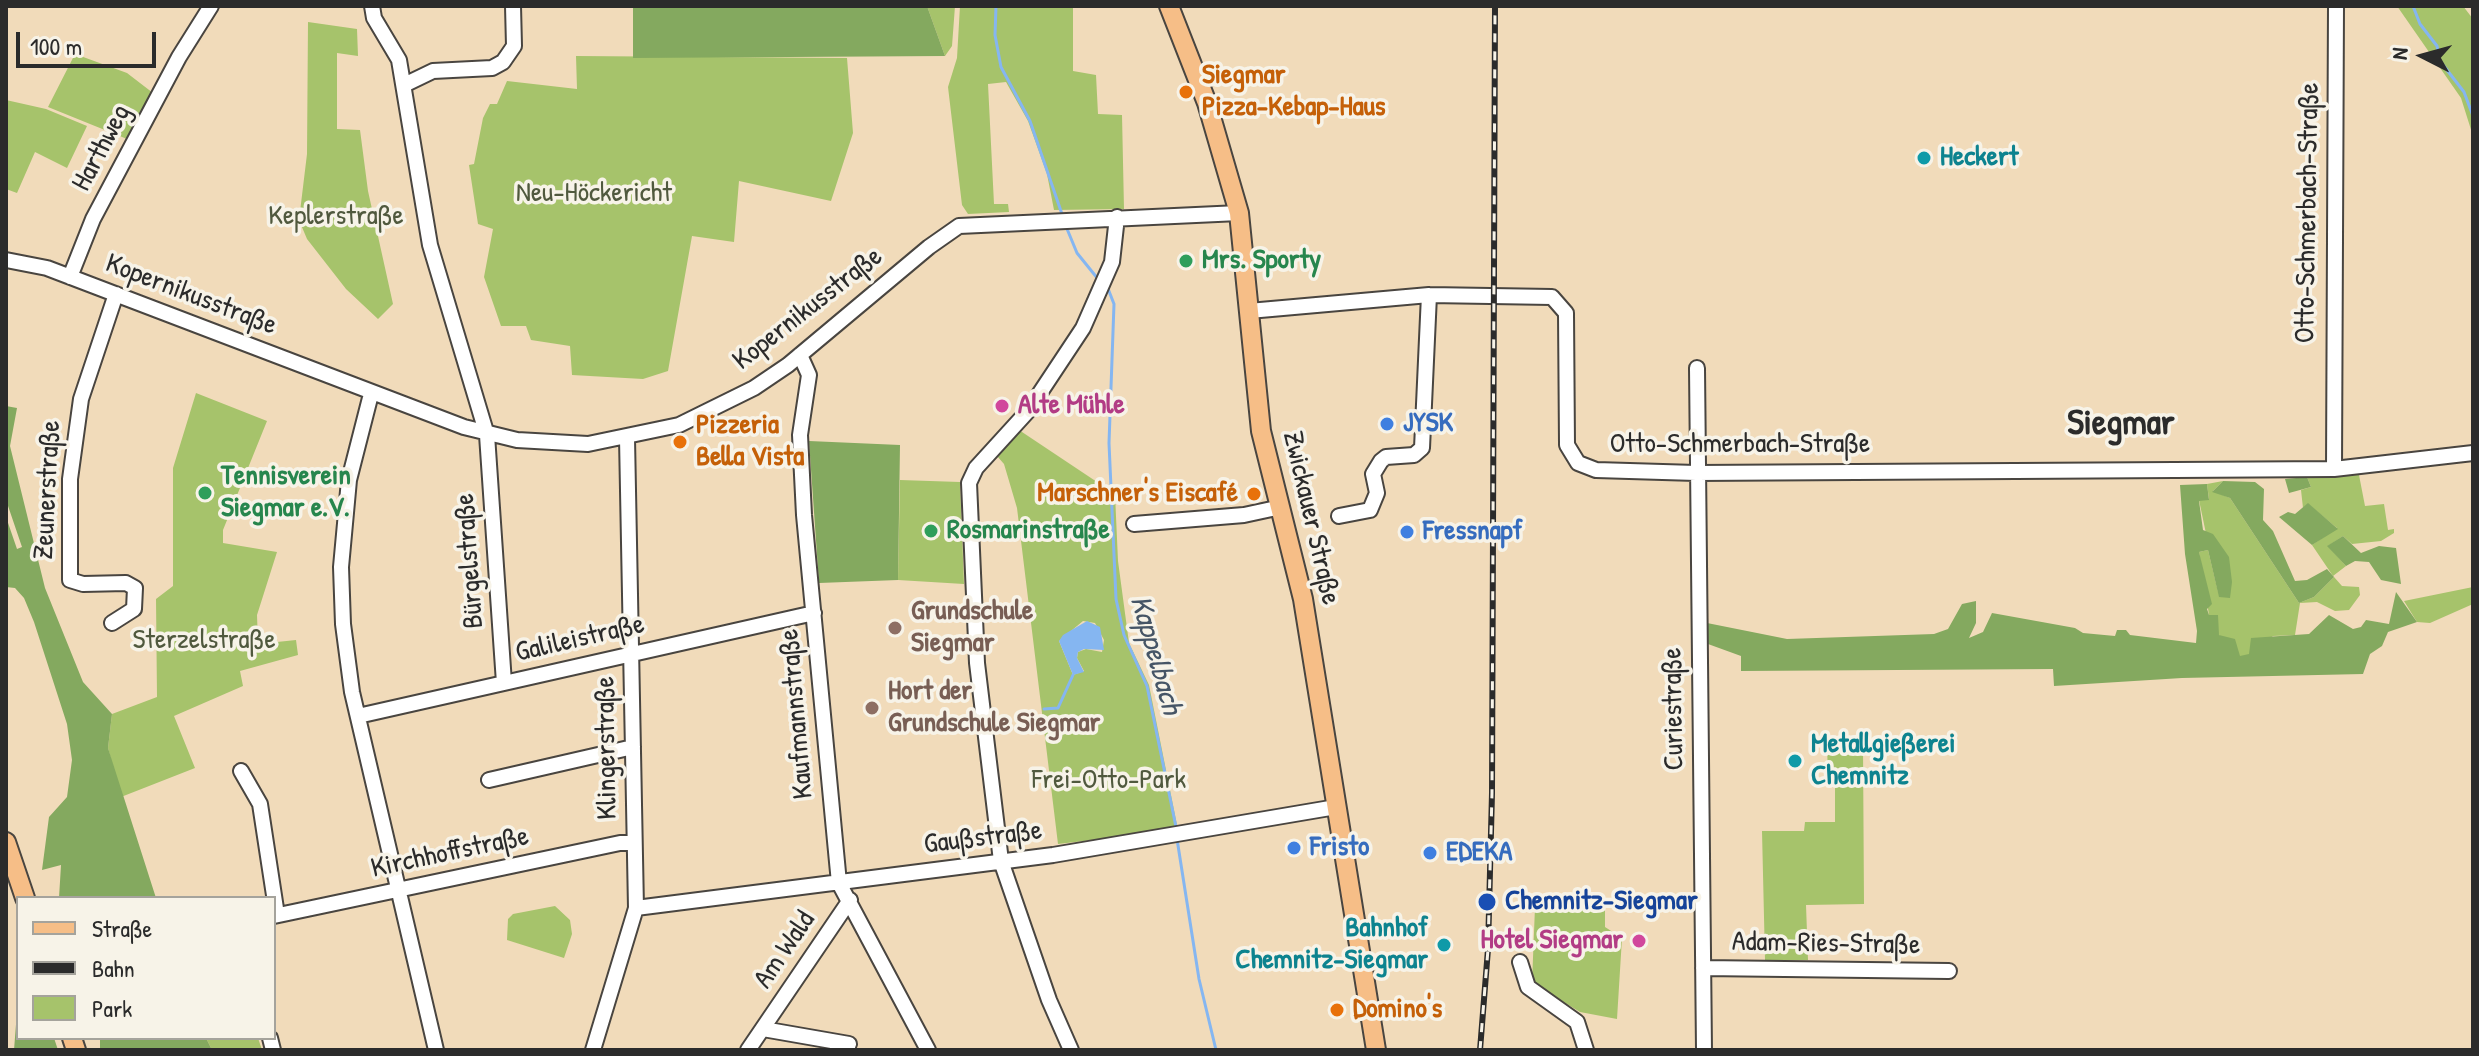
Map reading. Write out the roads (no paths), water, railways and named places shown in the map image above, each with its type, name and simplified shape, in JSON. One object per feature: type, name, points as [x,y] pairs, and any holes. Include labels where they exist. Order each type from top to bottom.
[{"type":"main road","name":"Zwickauer Straße","points":[[1169,6],[1212,116],[1239,213],[1261,431],[1303,599],[1376,1050]]},
{"type":"main road","points":[[6,842],[24,896]]},
{"type":"street","name":"Harthweg","points":[[70,277],[93,219],[179,57],[211,6]]},
{"type":"street","points":[[372,6],[374,18],[398,56],[432,256],[487,435]]},
{"type":"street","points":[[404,85],[433,71],[492,68],[503,62],[514,46],[513,6]]},
{"type":"street","name":"Otto-Schmerbach-Straße","points":[[2334,469],[2336,6]]},
{"type":"street","name":"Kopernikusstraße","points":[[6,260],[26,262],[70,277],[371,394],[487,435],[565,445],[627,438],[679,425],[726,404],[800,355],[959,226],[1239,213]]},
{"type":"street","points":[[1071,1050],[1049,1000],[1001,861],[977,663],[969,483],[976,468],[1044,388],[1083,328],[1107,277],[1117,217]]},
{"type":"street","name":"Zeunerstraße","points":[[112,623],[134,609],[135,588],[126,583],[83,584],[70,580],[70,479],[81,399],[116,294]]},
{"type":"street","points":[[1339,516],[1370,510],[1377,493],[1373,474],[1381,461],[1386,457],[1414,455],[1422,448],[1429,295]]},
{"type":"street","name":"Otto-Schmerbach-Straße","points":[[1249,311],[1429,295],[1557,300],[1566,313],[1567,435],[1572,456],[1578,463],[1596,470],[1696,473],[2334,469],[2473,453]]},
{"type":"street","name":"Kaufmannstraße","points":[[800,355],[809,375],[800,435],[839,883],[928,1050]]},
{"type":"street","name":"Curiestraße","points":[[1697,368],[1704,1050]]},
{"type":"street","points":[[371,394],[350,471],[341,567],[343,624],[358,716],[436,1050]]},
{"type":"street","name":"Bürgelstraße","points":[[487,435],[504,683]]},
{"type":"street","name":"Klingerstraße","points":[[593,1050],[636,908],[627,438]]},
{"type":"street","points":[[1134,524],[1244,515],[1281,507]]},
{"type":"street","name":"Galileistraße","points":[[358,716],[814,613]]},
{"type":"street","points":[[489,780],[633,747]]},
{"type":"street","name":"Kirchhoffstraße","points":[[241,771],[260,804],[273,896]]},
{"type":"street","name":"Gaußstraße","points":[[636,908],[1058,854],[1336,807]]},
{"type":"street","name":"Kirchhoffstraße","points":[[276,916],[620,843],[634,843]]},
{"type":"street","name":"Am Wald","points":[[748,1050],[850,900]]},
{"type":"street","points":[[1520,962],[1528,987],[1577,1022],[1586,1050]]},
{"type":"street","name":"Adam-Ries-Straße","points":[[1703,968],[1949,971]]},
{"type":"street","name":"Am Wald","points":[[763,1029],[849,1044]]},
{"type":"water","points":[[1087,621],[1100,627],[1104,650],[1084,649],[1078,652],[1077,658],[1084,672],[1073,675],[1059,641],[1063,635]]},
{"type":"waterway","name":"Kappelbach","points":[[996,6],[995,35],[1001,67],[1030,121],[1063,217]]},
{"type":"waterway","points":[[2413,6],[2420,24],[2437,46],[2440,61],[2464,92],[2473,116]]},
{"type":"waterway","name":"Kappelbach","points":[[1065,224],[1077,253],[1098,279]]},
{"type":"waterway","name":"Kappelbach","points":[[1107,286],[1114,304],[1109,443],[1116,599],[1124,635],[1147,686],[1176,827]]},
{"type":"waterway","points":[[1044,709],[1058,708],[1073,675]]},
{"type":"waterway","name":"Kappelbach","points":[[1177,839],[1199,979],[1216,1050]]},
{"type":"railway","points":[[1480,1050],[1488,949],[1492,793],[1495,6]]},
{"type":"place","name":"Siegmar Pizza-Kebap-Haus","points":[[1186,92]]},
{"type":"place","name":"Heckert","points":[[1924,158]]},
{"type":"place","name":"Mrs. Sporty","points":[[1186,261]]},
{"type":"place","name":"Alte Mühle","points":[[1002,406]]},
{"type":"place","name":"JYSK","points":[[1387,424]]},
{"type":"place","name":"Pizzeria Bella Vista","points":[[680,442]]},
{"type":"place","name":"Tennisverein Siegmar e.V.","points":[[205,493]]},
{"type":"place","name":"Marschner's Eiscafé","points":[[1254,494]]},
{"type":"place","name":"Rosmarinstraße","points":[[931,531]]},
{"type":"place","name":"Fressnapf","points":[[1407,532]]},
{"type":"place","name":"Grundschule Siegmar","points":[[895,628]]},
{"type":"place","name":"Hort der Grundschule Siegmar","points":[[872,708]]},
{"type":"place","name":"Metallgießerei Chemnitz","points":[[1795,761]]},
{"type":"place","name":"Fristo","points":[[1294,848]]},
{"type":"place","name":"EDEKA","points":[[1430,853]]},
{"type":"place","name":"Chemnitz-Siegmar","points":[[1487,902]]},
{"type":"place","name":"Hotel Siegmar","points":[[1639,941]]},
{"type":"place","name":"Bahnhof Chemnitz-Siegmar","points":[[1444,945]]},
{"type":"place","name":"Domino's","points":[[1337,1010]]},
{"type":"district","name":"Siegmar","points":[[2121,424]]},
{"type":"park label","name":"Neu-Höckericht","points":[[594,194]]},
{"type":"park label","name":"Keplerstraße","points":[[336,217]]},
{"type":"park label","name":"Sterzelstraße","points":[[204,641]]},
{"type":"park label","name":"Frei-Otto-Park","points":[[1109,781]]}]
